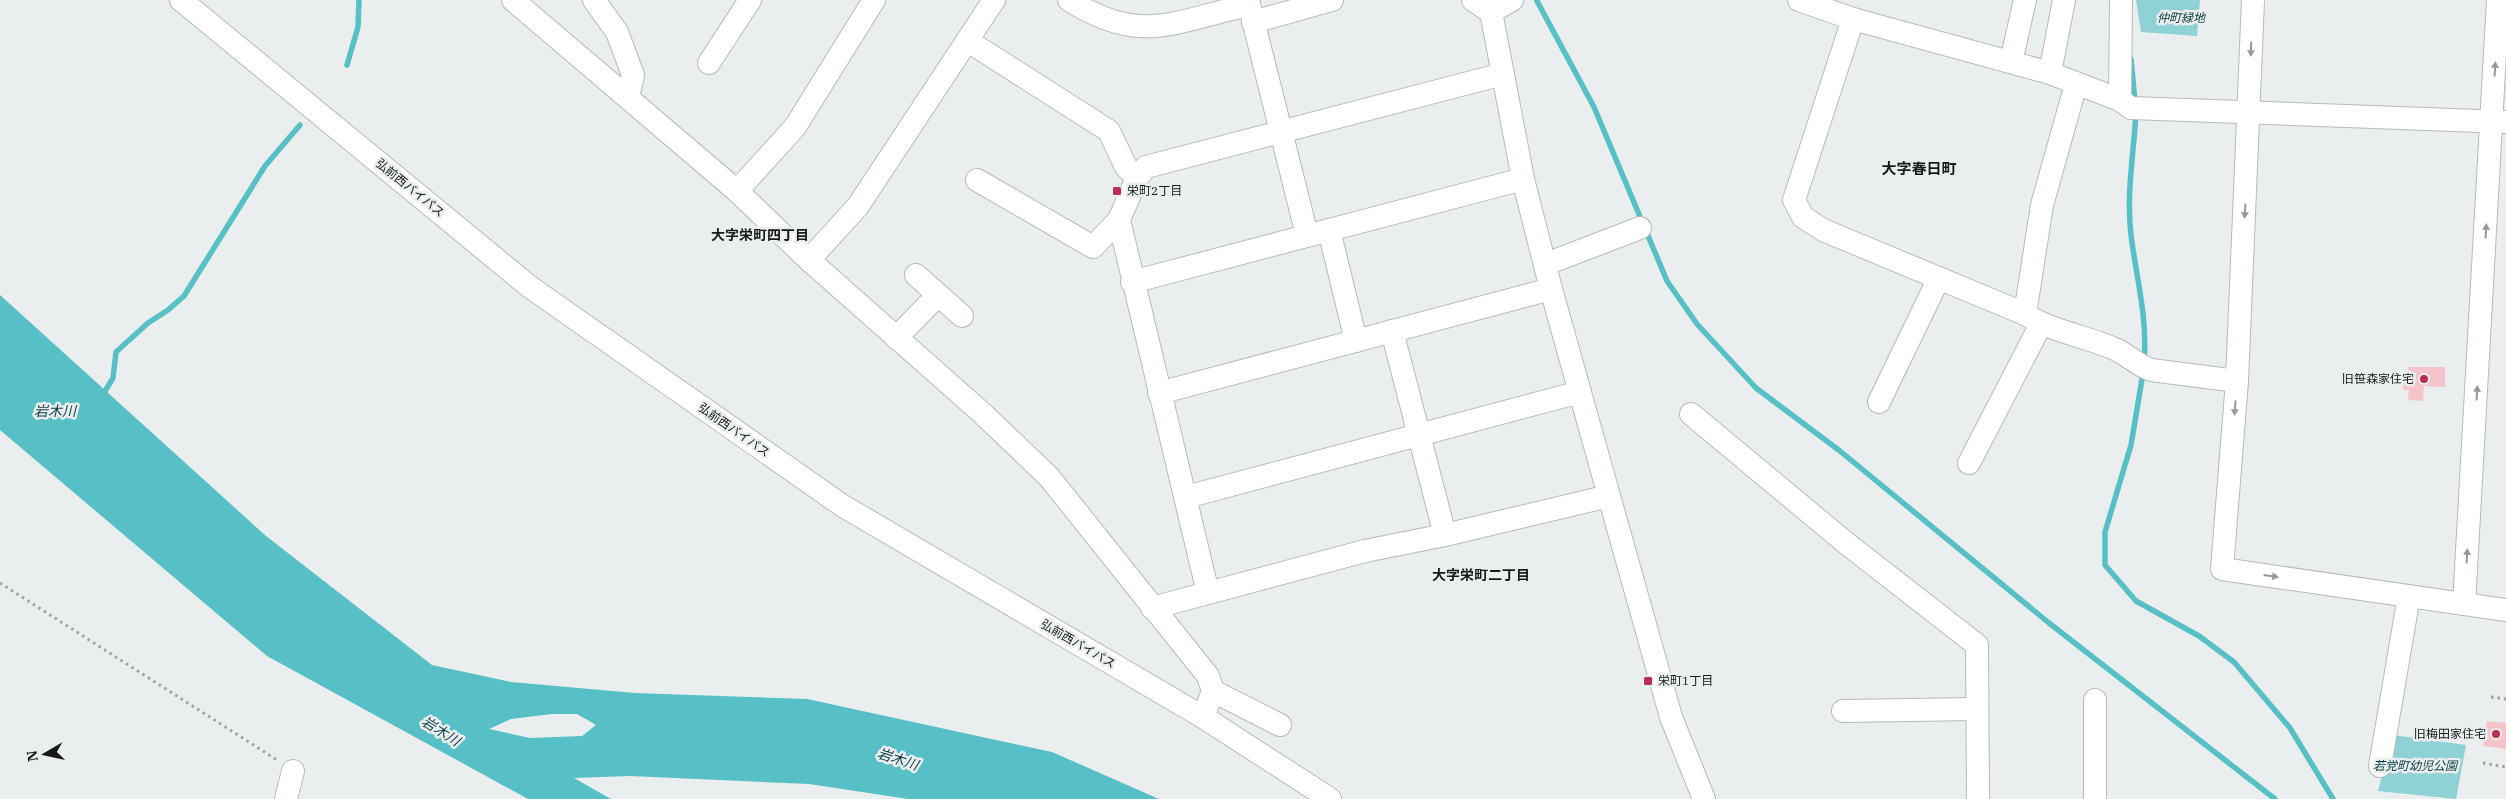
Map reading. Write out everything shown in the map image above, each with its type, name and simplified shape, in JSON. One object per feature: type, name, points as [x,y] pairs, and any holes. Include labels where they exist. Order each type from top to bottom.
[{"type":"street","name":"弘前西バイパス","points":[[181,0],[523,281],[843,506],[1202,717],[1330,799]]},
{"type":"street","points":[[513,0],[737,191],[809,260],[982,413],[1049,477],[1208,676],[1213,691],[1202,717]]},
{"type":"street","points":[[594,0],[617,32],[634,75],[628,97]]},
{"type":"street","points":[[708,63],[750,0]]},
{"type":"street","points":[[737,191],[795,127],[874,0]]},
{"type":"street","points":[[809,260],[858,206],[994,0]]},
{"type":"street","points":[[1069,0],[1111,22],[1138,28],[1168,26],[1250,9],[1332,0]]},
{"type":"street","points":[[1512,0],[1482,6],[1503,74],[1523,180],[1671,717],[1704,799]]},
{"type":"street","points":[[1799,0],[1852,19],[2050,73],[2132,106],[2249,113],[2499,122]]},
{"type":"street","points":[[2011,62],[2025,0]]},
{"type":"street","points":[[2050,73],[2064,0]]},
{"type":"street","points":[[2121,0],[2132,106]]},
{"type":"street","points":[[2253,0],[2237,381],[2222,569],[2506,610]]},
{"type":"street","points":[[2464,604],[2499,122],[2498,0]]},
{"type":"street","points":[[1250,9],[1307,235]]},
{"type":"street","points":[[1852,19],[1794,200],[1803,217],[1823,230],[2033,319],[2116,350],[2146,368],[2237,381]]},
{"type":"street","points":[[968,41],[1109,131],[1126,167],[1137,178]]},
{"type":"street","points":[[977,180],[1093,247],[1119,220],[1137,178],[1146,168],[1503,74]]},
{"type":"street","points":[[1970,463],[2033,319],[2042,205],[2076,84]]},
{"type":"street","points":[[1132,282],[1523,180]]},
{"type":"street","points":[[1119,220],[1132,282],[1208,593]]},
{"type":"street","points":[[1546,264],[1640,228]]},
{"type":"street","points":[[1328,230],[1356,341]]},
{"type":"street","points":[[916,275],[962,316]]},
{"type":"street","points":[[1879,402],[1939,278]]},
{"type":"street","points":[[1159,393],[1552,289]]},
{"type":"street","points":[[896,338],[938,295]]},
{"type":"street","points":[[1392,331],[1445,535]]},
{"type":"street","points":[[1186,498],[1580,392]]},
{"type":"street","points":[[1691,414],[1846,543],[1976,645],[1978,799]]},
{"type":"street","points":[[1152,608],[1365,551],[1445,535],[1609,496]]},
{"type":"street","points":[[2380,766],[2386,742],[2409,596]]},
{"type":"street","points":[[1213,691],[1280,725]]},
{"type":"street","points":[[2096,700],[2096,799]]},
{"type":"street","points":[[1843,711],[1976,709]]},
{"type":"street","points":[[286,799],[293,771]]},
{"type":"path","points":[[0,583],[293,771]]},
{"type":"path","points":[[2490,697],[2506,699]]},
{"type":"path","points":[[2483,763],[2506,767]]},
{"type":"green space","name":"仲町緑地","points":[[2136,0],[2200,0],[2197,36],[2141,32]]},
{"type":"green space","name":"若党町幼児公園","points":[[2393,735],[2466,745],[2456,799],[2378,791]]},
{"type":"water","name":"岩木川","points":[[0,295],[266,536],[432,665],[511,682],[635,693],[807,699],[1052,752],[1159,799],[908,799],[809,784],[630,776],[574,778],[611,799],[528,799],[267,656],[0,430]],"holes":[[[552,714],[577,714],[596,725],[582,736],[530,738],[489,729],[511,719]]]},
{"type":"building","name":"旧笹森家住宅","points":[[2408,367],[2445,367],[2445,387],[2424,386],[2423,401],[2408,400],[2409,390],[2403,390],[2405,371],[2408,372]]},
{"type":"building","name":"旧梅田家住宅","points":[[2487,721],[2506,723],[2506,749],[2483,746]]},
{"type":"waterway","points":[[347,65],[358,27],[359,0]]},
{"type":"waterway","points":[[1537,1],[1594,107],[1667,281],[1697,324],[1756,388],[1840,451],[2049,623],[2275,799]]},
{"type":"waterway","points":[[2131,59],[2135,102]]},
{"type":"waterway","points":[[2136,112],[2129,204],[2131,235],[2143,313],[2144,361]]},
{"type":"waterway","points":[[102,396],[113,378],[116,352],[148,323],[168,310],[184,296],[265,166],[300,125]]},
{"type":"waterway","points":[[2143,373],[2131,445],[2105,532],[2105,565],[2136,601],[2199,636],[2234,662],[2290,728],[2333,799]]},
{"type":"place","name":"栄町2丁目","points":[[1117,191]]},
{"type":"place","name":"旧笹森家住宅","points":[[2424,379]]},
{"type":"place","name":"栄町1丁目","points":[[1648,681]]},
{"type":"place","name":"旧梅田家住宅","points":[[2496,734]]},
{"type":"district","name":"大字春日町","points":[[1919,169]]},
{"type":"district","name":"大字栄町四丁目","points":[[760,235]]},
{"type":"district","name":"大字栄町二丁目","points":[[1481,575]]}]
